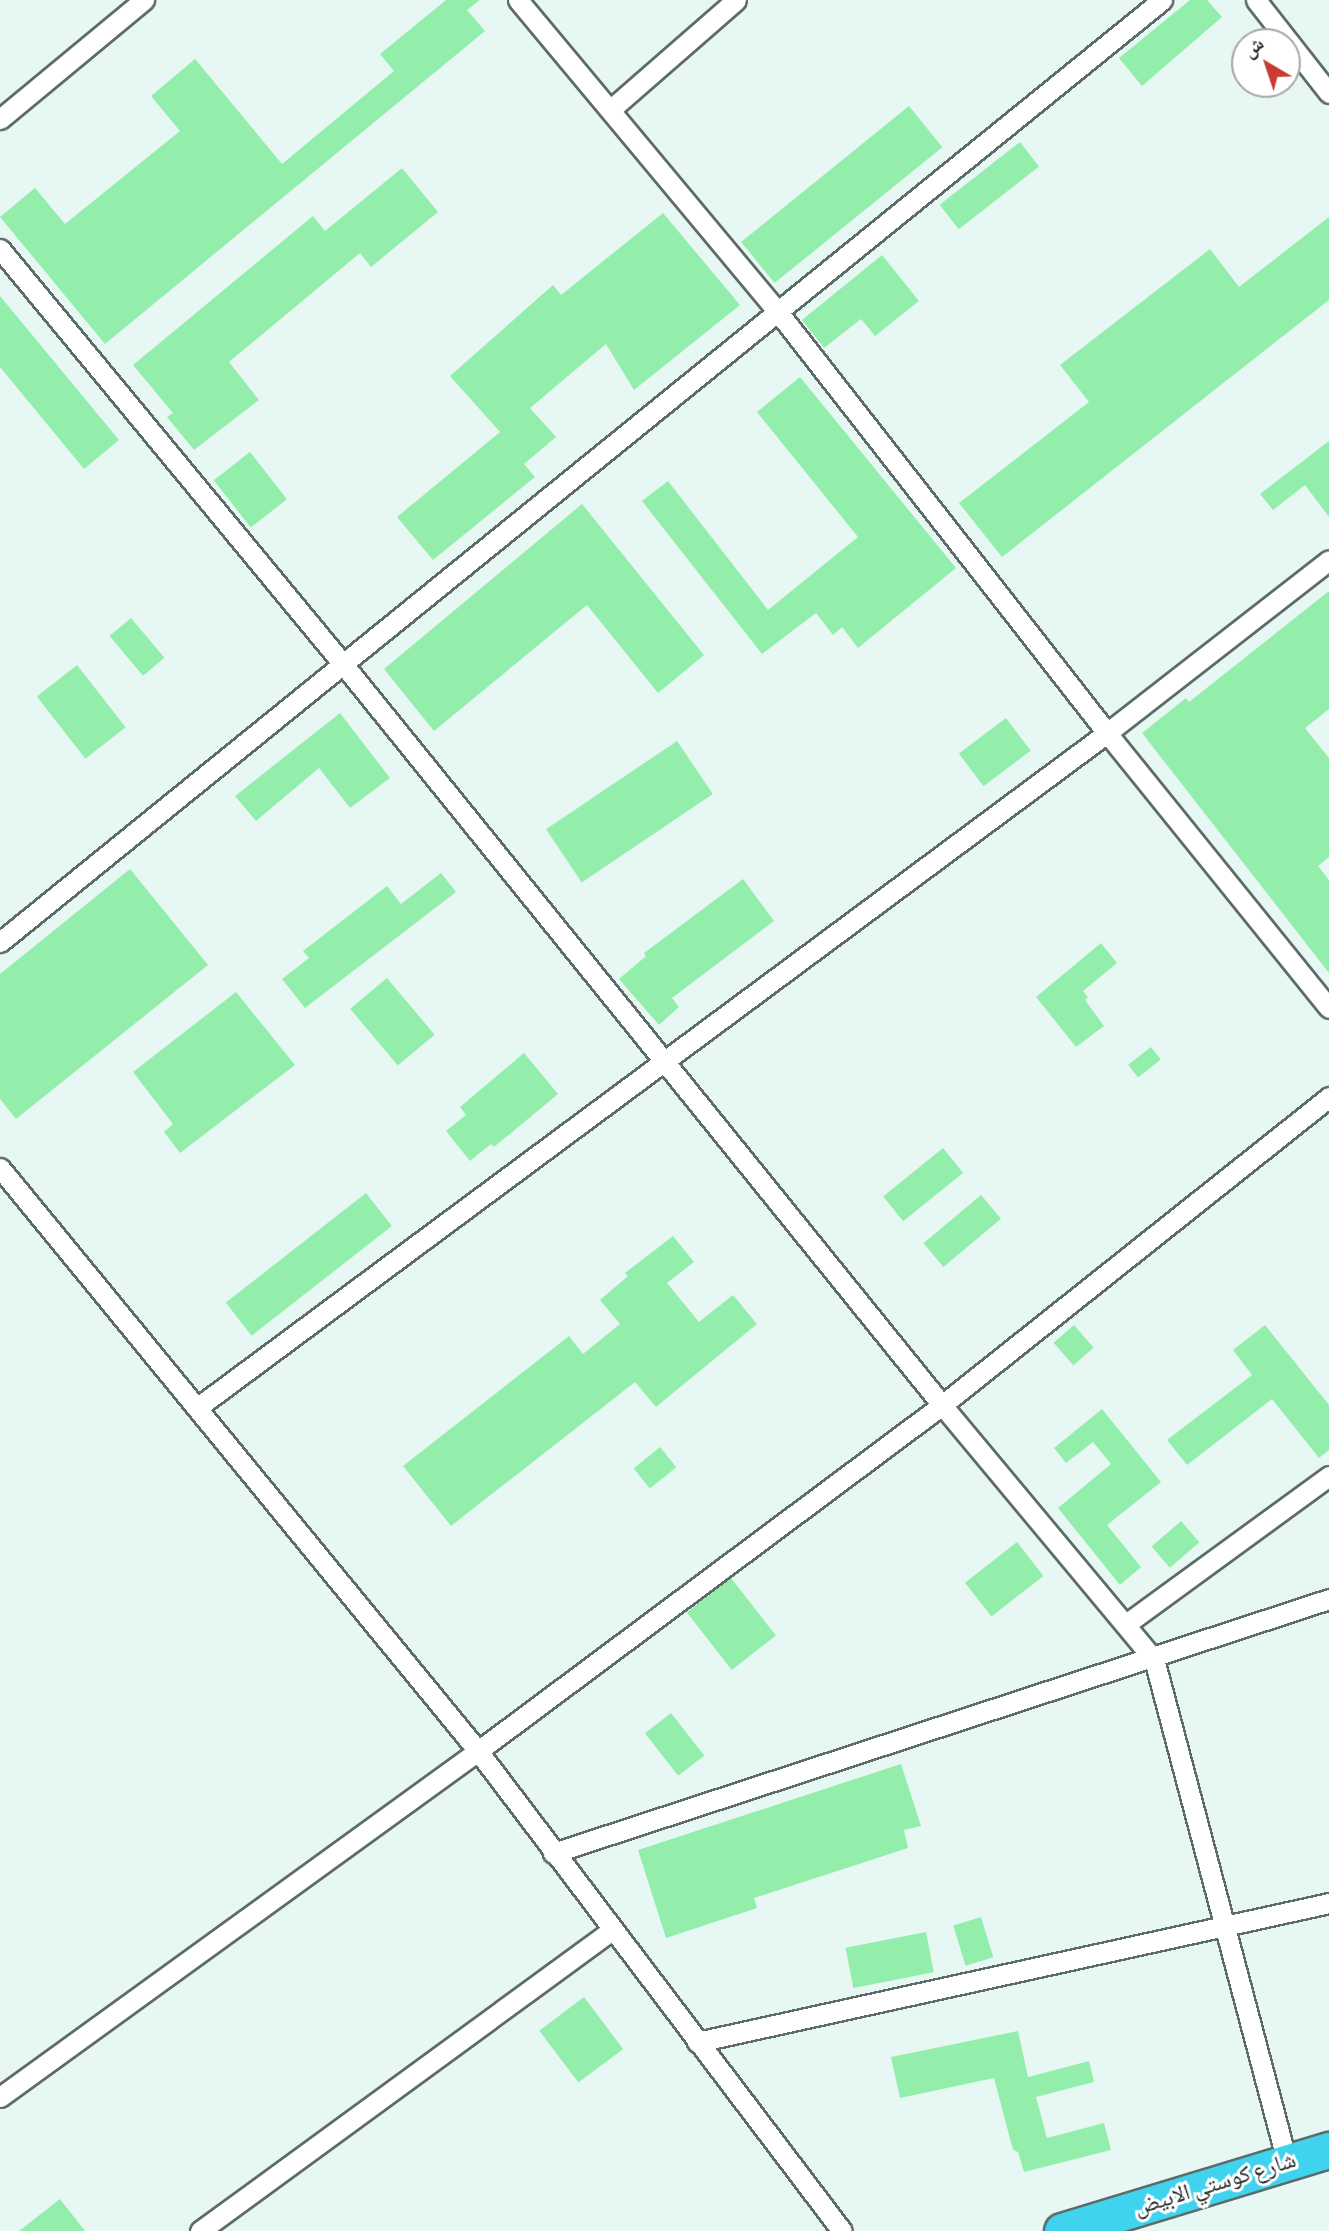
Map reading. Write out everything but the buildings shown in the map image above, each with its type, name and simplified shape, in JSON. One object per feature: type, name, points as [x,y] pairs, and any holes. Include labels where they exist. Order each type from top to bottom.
[{"type":"highway","name":"شارع كوستي الابيض","points":[[1062,2231],[1329,2150]]},
{"type":"street","points":[[0,119],[144,0]]},
{"type":"street","points":[[518,0],[778,312],[1107,733],[1329,1008]]},
{"type":"street","points":[[610,110],[736,0]]},
{"type":"street","points":[[0,942],[1162,0]]},
{"type":"street","points":[[1256,0],[1329,93]]},
{"type":"street","points":[[0,249],[343,664],[942,1405],[1154,1659],[1287,2162]]},
{"type":"street","points":[[198,1406],[1107,733],[1329,560]]},
{"type":"street","points":[[0,2097],[478,1751],[942,1405],[1329,1097]]},
{"type":"street","points":[[0,1168],[198,1406],[478,1751],[696,2042],[842,2231]]},
{"type":"street","points":[[1126,1624],[1329,1476]]},
{"type":"street","points":[[554,1853],[1329,1600]]},
{"type":"street","points":[[696,2042],[1222,1924],[1329,1903]]},
{"type":"street","points":[[200,2231],[612,1930]]}]
